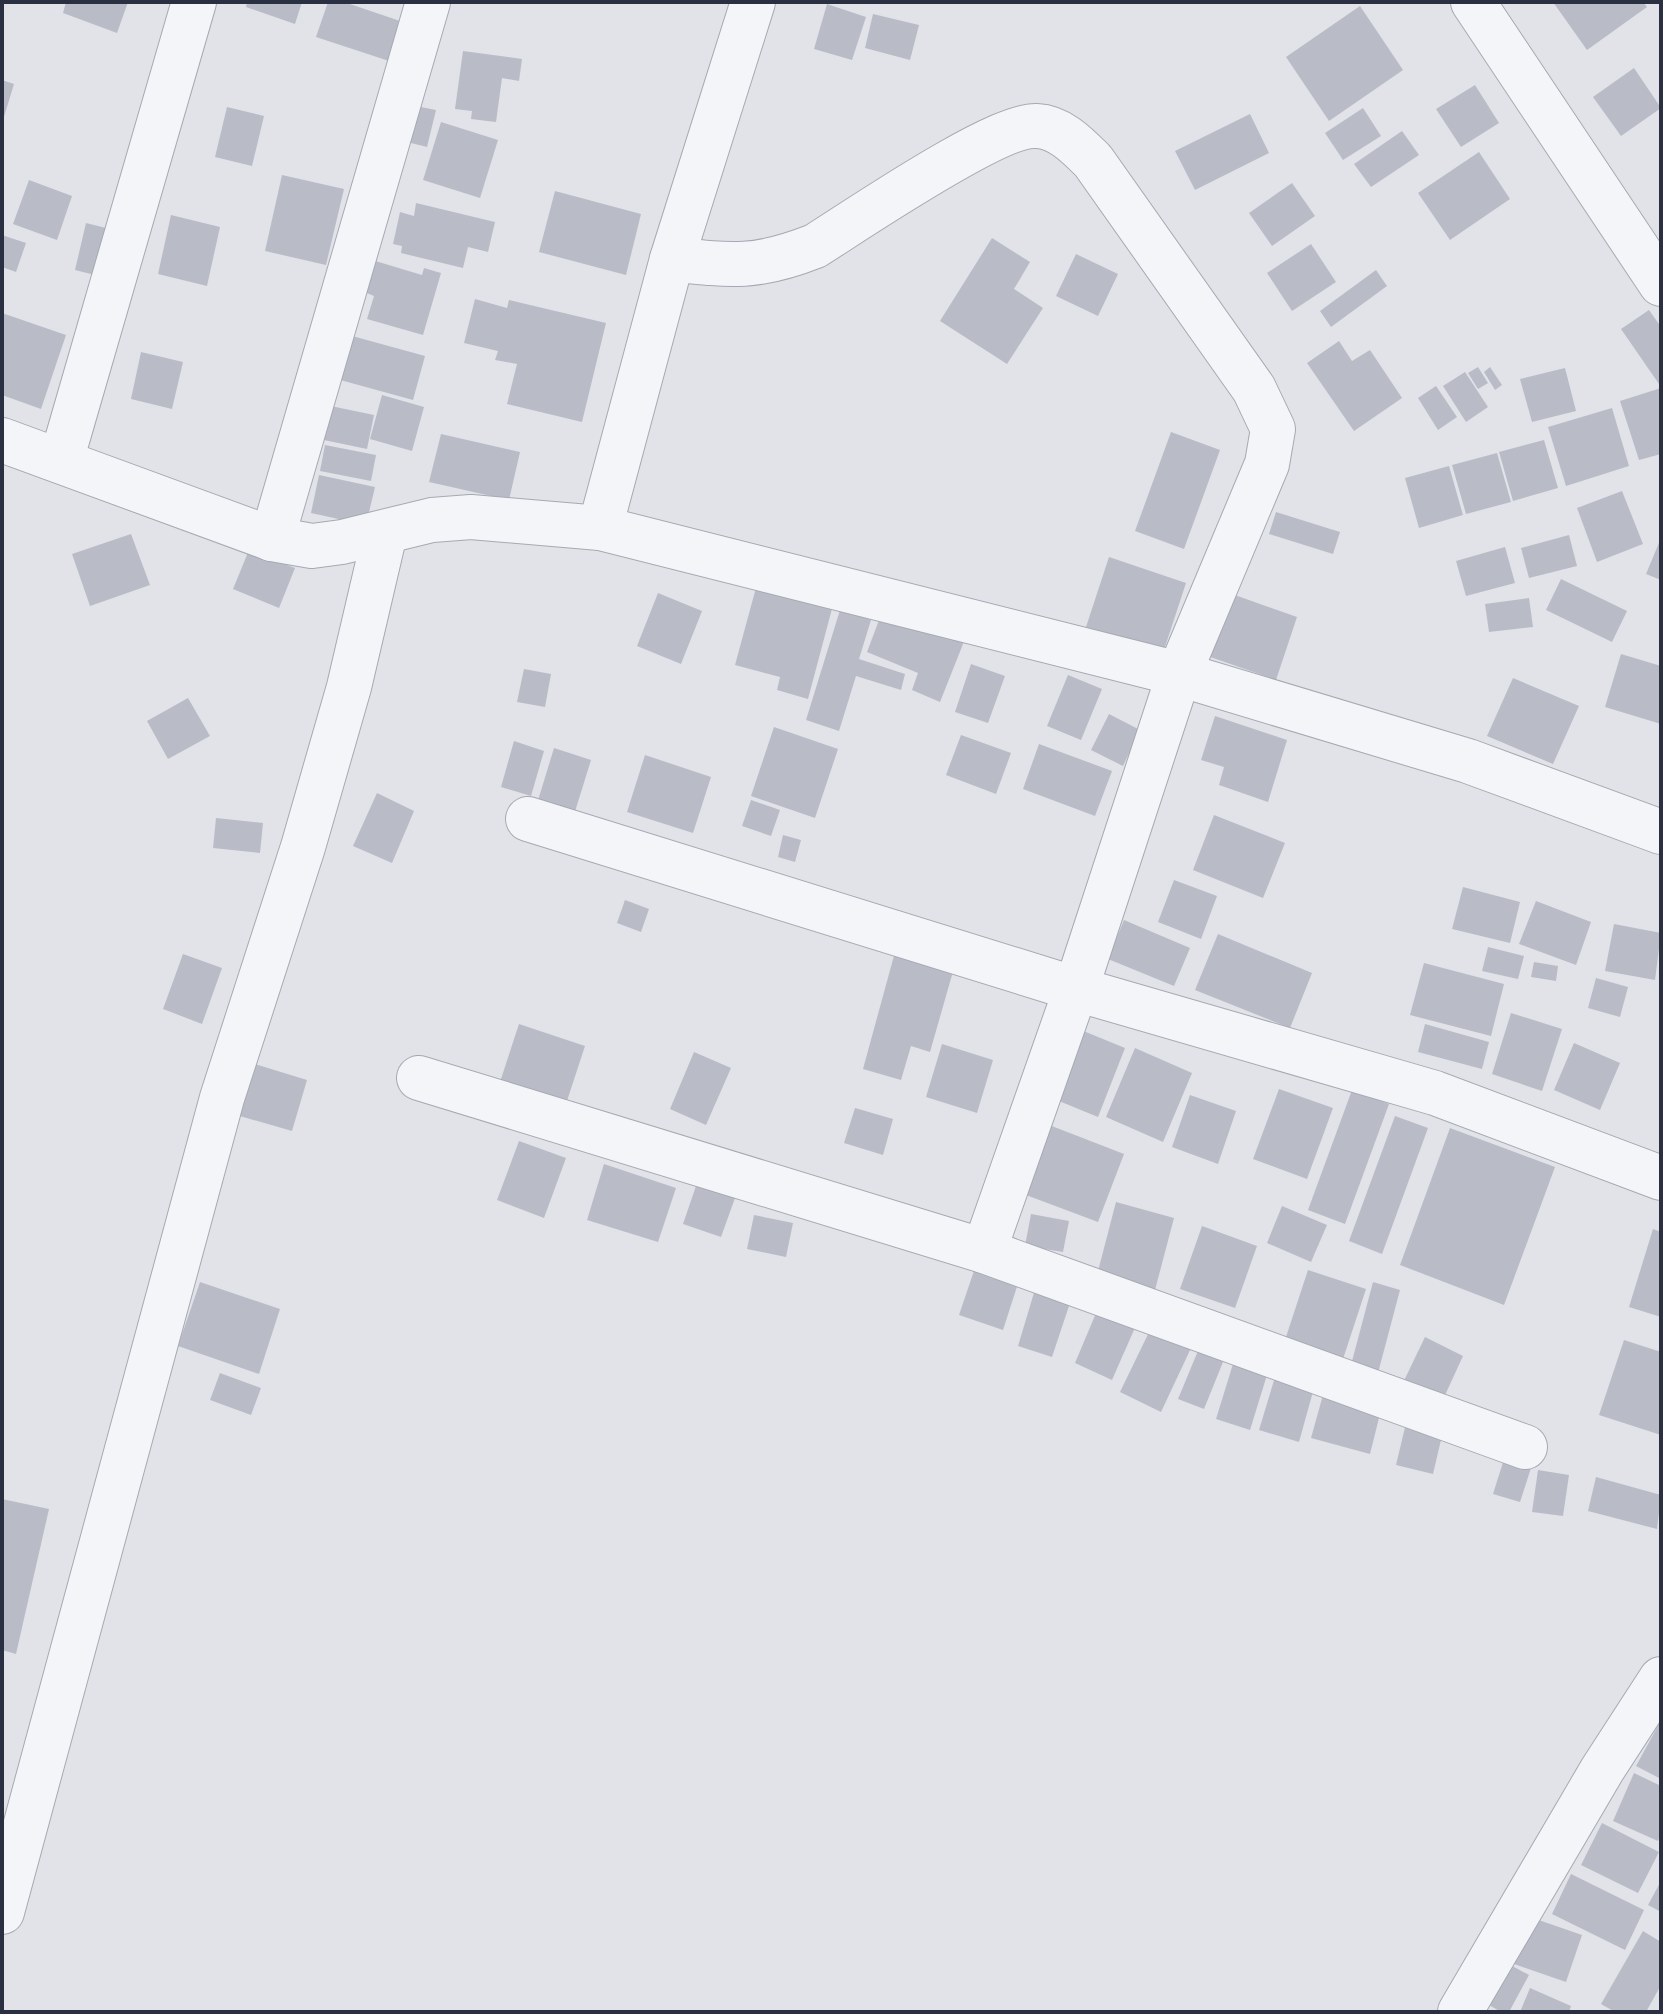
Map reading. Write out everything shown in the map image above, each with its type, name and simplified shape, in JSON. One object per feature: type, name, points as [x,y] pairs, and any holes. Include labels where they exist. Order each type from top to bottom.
[{"type":"street","points":[[61,461],[194,2]]},
{"type":"street","points":[[272,539],[428,2]]},
{"type":"street","points":[[600,528],[672,259],[753,2]]},
{"type":"street","points":[[1473,2],[1661,284]]},
{"type":"street","points":[[672,259],[731,266],[759,265],[784,258],[815,246],[992,138],[1013,129],[1036,125],[1058,132],[1093,161],[1254,389],[1273,429],[1267,464],[1179,674],[1076,989],[984,1251]]},
{"type":"street","points":[[2,440],[272,539],[312,546],[385,533],[432,520],[471,517],[600,528],[1179,674],[1468,761],[1661,832]]},
{"type":"street","points":[[2,1912],[222,1098],[303,847],[349,687],[385,533]]},
{"type":"street","points":[[528,819],[1076,989],[1435,1093],[1661,1178]]},
{"type":"street","points":[[419,1078],[984,1251],[1525,1447]]},
{"type":"street","points":[[1460,2012],[1602,1770],[1661,1679]]},
{"type":"building","points":[[66,2],[128,2],[117,33],[63,13]]},
{"type":"building","points":[[247,2],[302,2],[295,24],[246,7]]},
{"type":"building","points":[[328,2],[344,2],[406,23],[392,62],[316,37]]},
{"type":"building","points":[[1553,2],[1643,2],[1647,7],[1587,50]]},
{"type":"building","points":[[827,4],[866,17],[852,60],[814,49]]},
{"type":"building","points":[[1360,6],[1403,70],[1329,121],[1286,57]]},
{"type":"building","points":[[873,14],[919,25],[910,60],[865,48]]},
{"type":"building","points":[[463,51],[522,59],[519,81],[502,78],[496,122],[471,119],[472,111],[455,109]]},
{"type":"building","points":[[1634,68],[1661,108],[1621,136],[1593,97]]},
{"type":"building","points":[[2,80],[14,84],[3,120],[2,120]]},
{"type":"building","points":[[1475,85],[1499,123],[1461,147],[1436,109]]},
{"type":"building","points":[[411,105],[436,110],[427,147],[403,141]]},
{"type":"building","points":[[227,107],[264,116],[252,166],[215,157]]},
{"type":"building","points":[[1363,108],[1381,136],[1343,160],[1325,133]]},
{"type":"building","points":[[1250,114],[1269,153],[1195,190],[1175,151]]},
{"type":"building","points":[[441,122],[498,140],[480,198],[423,180]]},
{"type":"building","points":[[1402,131],[1419,155],[1371,187],[1354,164]]},
{"type":"building","points":[[1479,152],[1510,199],[1450,240],[1418,193]]},
{"type":"building","points":[[282,175],[344,189],[326,265],[265,251]]},
{"type":"building","points":[[29,180],[72,196],[57,240],[13,224]]},
{"type":"building","points":[[1292,183],[1315,216],[1272,246],[1249,213]]},
{"type":"building","points":[[555,191],[641,214],[626,275],[539,252]]},
{"type":"building","points":[[416,203],[495,222],[488,252],[468,247],[463,268],[401,253],[402,246],[393,244],[400,212],[414,216]]},
{"type":"building","points":[[171,215],[220,227],[207,286],[158,274]]},
{"type":"building","points":[[86,223],[110,229],[99,276],[75,270]]},
{"type":"building","points":[[2,235],[26,243],[16,272],[2,267]]},
{"type":"building","points":[[992,238],[1030,262],[1014,289],[1043,308],[1007,364],[940,321]]},
{"type":"building","points":[[1311,244],[1336,282],[1292,311],[1267,273]]},
{"type":"building","points":[[1076,254],[1118,274],[1098,316],[1056,296]]},
{"type":"building","points":[[372,260],[422,275],[424,268],[441,273],[423,335],[367,319],[374,296],[362,291]]},
{"type":"building","points":[[1376,270],[1387,286],[1331,327],[1320,311]]},
{"type":"building","points":[[475,299],[507,308],[509,300],[606,323],[582,422],[507,404],[517,364],[495,360],[498,351],[464,343]]},
{"type":"building","points":[[1649,310],[1661,327],[1659,384],[1621,329]]},
{"type":"building","points":[[2,313],[66,335],[41,409],[2,395]]},
{"type":"building","points":[[345,334],[425,356],[413,400],[333,378]]},
{"type":"building","points":[[1339,341],[1352,361],[1370,350],[1402,398],[1354,431],[1307,363]]},
{"type":"building","points":[[141,352],[183,362],[172,409],[131,399]]},
{"type":"building","points":[[1478,367],[1488,383],[1478,389],[1468,373]]},
{"type":"building","points":[[1490,367],[1502,385],[1495,390],[1484,372]]},
{"type":"building","points":[[1565,368],[1576,411],[1532,422],[1520,379]]},
{"type":"building","points":[[1465,372],[1488,407],[1466,422],[1443,386]]},
{"type":"building","points":[[1436,386],[1457,417],[1438,430],[1418,398]]},
{"type":"building","points":[[1661,388],[1661,454],[1639,460],[1620,401]]},
{"type":"building","points":[[382,395],[424,407],[412,451],[370,439]]},
{"type":"building","points":[[326,405],[374,415],[367,449],[319,439]]},
{"type":"building","points":[[1612,408],[1629,466],[1566,486],[1548,427]]},
{"type":"building","points":[[1171,432],[1220,450],[1184,549],[1135,531]]},
{"type":"building","points":[[441,434],[520,452],[509,500],[429,482]]},
{"type":"building","points":[[1544,440],[1558,488],[1513,501],[1499,452]]},
{"type":"building","points":[[325,445],[376,455],[371,481],[320,471]]},
{"type":"building","points":[[1497,453],[1511,502],[1466,514],[1452,465]]},
{"type":"building","points":[[1449,466],[1463,515],[1419,528],[1405,478]]},
{"type":"building","points":[[319,475],[375,487],[366,525],[311,513]]},
{"type":"building","points":[[1622,491],[1643,544],[1597,562],[1577,508]]},
{"type":"building","points":[[1276,512],[1340,532],[1333,554],[1269,534]]},
{"type":"building","points":[[131,534],[150,585],[90,606],[72,554]]},
{"type":"building","points":[[1569,535],[1577,566],[1529,578],[1521,548]]},
{"type":"building","points":[[1661,538],[1661,580],[1646,574]]},
{"type":"building","points":[[1505,547],[1515,583],[1466,596],[1456,561]]},
{"type":"building","points":[[249,550],[295,568],[279,608],[233,589]]},
{"type":"building","points":[[1109,557],[1186,583],[1163,653],[1086,627]]},
{"type":"building","points":[[1561,579],[1627,611],[1612,642],[1546,610]]},
{"type":"building","points":[[757,584],[833,605],[808,699],[777,690],[780,677],[735,665]]},
{"type":"building","points":[[658,593],[702,611],[681,664],[637,646]]},
{"type":"building","points":[[1232,594],[1297,617],[1276,680],[1196,652]]},
{"type":"building","points":[[1529,598],[1533,627],[1489,632],[1485,604]]},
{"type":"building","points":[[884,607],[965,639],[940,702],[912,690],[918,673],[867,652]]},
{"type":"building","points":[[840,610],[871,620],[859,659],[905,674],[901,690],[856,676],[839,731],[806,720]]},
{"type":"building","points":[[1621,654],[1661,666],[1661,724],[1605,707]]},
{"type":"building","points":[[971,664],[1005,676],[988,723],[955,712]]},
{"type":"building","points":[[524,669],[551,674],[545,707],[517,702]]},
{"type":"building","points":[[1068,675],[1102,689],[1081,740],[1047,726]]},
{"type":"building","points":[[1513,678],[1579,706],[1553,764],[1487,736]]},
{"type":"building","points":[[188,698],[210,736],[168,759],[147,721]]},
{"type":"building","points":[[1109,714],[1140,730],[1123,766],[1091,750]]},
{"type":"building","points":[[1215,716],[1287,740],[1268,802],[1219,785],[1224,767],[1201,760]]},
{"type":"building","points":[[774,727],[838,749],[815,818],[751,796]]},
{"type":"building","points":[[961,735],[1011,753],[996,794],[946,775]]},
{"type":"building","points":[[514,741],[544,751],[531,796],[501,787]]},
{"type":"building","points":[[1039,744],[1112,771],[1095,816],[1023,789]]},
{"type":"building","points":[[554,748],[591,760],[573,818],[536,807]]},
{"type":"building","points":[[645,755],[711,777],[693,833],[627,812]]},
{"type":"building","points":[[377,793],[414,811],[392,863],[353,846]]},
{"type":"building","points":[[751,800],[780,810],[771,836],[742,826]]},
{"type":"building","points":[[1214,815],[1285,843],[1263,898],[1193,870]]},
{"type":"building","points":[[216,818],[263,823],[260,853],[213,848]]},
{"type":"building","points":[[783,835],[801,840],[795,862],[778,857]]},
{"type":"building","points":[[1174,880],[1217,896],[1201,939],[1158,922]]},
{"type":"building","points":[[1463,887],[1520,902],[1510,943],[1452,929]]},
{"type":"building","points":[[625,900],[649,909],[641,932],[617,923]]},
{"type":"building","points":[[1536,901],[1591,922],[1576,965],[1519,944]]},
{"type":"building","points":[[1124,920],[1190,948],[1174,986],[1108,959]]},
{"type":"building","points":[[1614,924],[1661,933],[1655,980],[1605,971]]},
{"type":"building","points":[[1218,934],[1312,973],[1290,1028],[1195,990]]},
{"type":"building","points":[[1488,947],[1524,956],[1518,979],[1482,971]]},
{"type":"building","points":[[895,952],[954,968],[930,1052],[911,1046],[901,1080],[863,1069]]},
{"type":"building","points":[[183,954],[222,968],[202,1024],[163,1009]]},
{"type":"building","points":[[1534,962],[1558,966],[1556,981],[1531,977]]},
{"type":"building","points":[[1424,963],[1504,984],[1491,1036],[1410,1015]]},
{"type":"building","points":[[1596,978],[1628,987],[1620,1017],[1588,1008]]},
{"type":"building","points":[[1511,1013],[1562,1029],[1542,1091],[1492,1074]]},
{"type":"building","points":[[519,1024],[585,1046],[565,1107],[499,1085]]},
{"type":"building","points":[[1425,1024],[1489,1042],[1482,1069],[1418,1052]]},
{"type":"building","points":[[1081,1030],[1125,1048],[1098,1117],[1054,1099]]},
{"type":"building","points":[[1574,1043],[1620,1063],[1600,1110],[1554,1090]]},
{"type":"building","points":[[942,1044],[993,1060],[977,1113],[926,1097]]},
{"type":"building","points":[[1135,1048],[1192,1073],[1163,1142],[1106,1117]]},
{"type":"building","points":[[694,1052],[731,1068],[706,1125],[670,1109]]},
{"type":"building","points":[[248,1062],[307,1080],[292,1131],[233,1114]]},
{"type":"building","points":[[1279,1089],[1333,1108],[1307,1179],[1253,1159]]},
{"type":"building","points":[[1352,1090],[1389,1104],[1345,1224],[1308,1210]]},
{"type":"building","points":[[1190,1095],[1236,1111],[1218,1164],[1172,1147]]},
{"type":"building","points":[[855,1108],[893,1119],[883,1155],[844,1143]]},
{"type":"building","points":[[1395,1116],[1428,1128],[1382,1254],[1349,1241]]},
{"type":"building","points":[[1044,1123],[1124,1154],[1098,1222],[1018,1192]]},
{"type":"building","points":[[1450,1128],[1555,1167],[1504,1305],[1400,1265]]},
{"type":"building","points":[[519,1141],[566,1158],[544,1218],[497,1200]]},
{"type":"building","points":[[604,1164],[676,1188],[658,1242],[587,1220]]},
{"type":"building","points":[[697,1183],[735,1198],[721,1237],[683,1224]]},
{"type":"building","points":[[1116,1202],[1174,1218],[1155,1290],[1097,1275]]},
{"type":"building","points":[[1282,1206],[1327,1225],[1311,1262],[1267,1243]]},
{"type":"building","points":[[1031,1214],[1069,1221],[1063,1252],[1025,1246]]},
{"type":"building","points":[[754,1215],[793,1223],[786,1257],[747,1249]]},
{"type":"building","points":[[1202,1226],[1257,1246],[1235,1308],[1180,1289]]},
{"type":"building","points":[[1653,1229],[1661,1232],[1661,1317],[1629,1307]]},
{"type":"building","points":[[979,1256],[1022,1271],[1003,1330],[959,1315]]},
{"type":"building","points":[[1308,1270],[1366,1289],[1343,1359],[1285,1340]]},
{"type":"building","points":[[200,1282],[280,1309],[259,1374],[178,1346]]},
{"type":"building","points":[[1373,1282],[1400,1290],[1378,1373],[1351,1365]]},
{"type":"building","points":[[1036,1286],[1072,1297],[1052,1357],[1018,1346]]},
{"type":"building","points":[[1099,1306],[1137,1323],[1112,1380],[1075,1363]]},
{"type":"building","points":[[1152,1326],[1192,1346],[1161,1412],[1120,1392]]},
{"type":"building","points":[[1425,1337],[1463,1356],[1440,1406],[1401,1387]]},
{"type":"building","points":[[1624,1340],[1661,1352],[1661,1435],[1599,1415]]},
{"type":"building","points":[[1200,1346],[1225,1357],[1204,1409],[1178,1399]]},
{"type":"building","points":[[1233,1364],[1267,1375],[1250,1430],[1216,1419]]},
{"type":"building","points":[[220,1373],[261,1388],[251,1415],[210,1400]]},
{"type":"building","points":[[1275,1377],[1314,1388],[1299,1442],[1259,1430]]},
{"type":"building","points":[[1323,1395],[1381,1410],[1370,1454],[1311,1438]]},
{"type":"building","points":[[1407,1419],[1444,1427],[1433,1474],[1396,1465]]},
{"type":"building","points":[[1504,1459],[1531,1468],[1520,1502],[1493,1494]]},
{"type":"building","points":[[1538,1470],[1569,1475],[1563,1516],[1532,1512]]},
{"type":"building","points":[[1596,1477],[1661,1495],[1657,1529],[1588,1511]]},
{"type":"building","points":[[2,1499],[49,1509],[16,1654],[2,1650]]},
{"type":"building","points":[[1661,1725],[1661,1779],[1636,1766]]},
{"type":"building","points":[[1634,1773],[1661,1786],[1661,1833],[1658,1841],[1613,1821]]},
{"type":"building","points":[[1602,1823],[1659,1852],[1638,1893],[1581,1865]]},
{"type":"building","points":[[1571,1874],[1644,1910],[1625,1950],[1552,1914]]},
{"type":"building","points":[[1661,1881],[1661,1912],[1648,1905]]},
{"type":"building","points":[[1530,1917],[1582,1935],[1566,1982],[1514,1964]]},
{"type":"building","points":[[1643,1931],[1661,1942],[1661,1985],[1646,2012],[1615,2012],[1601,2004]]},
{"type":"building","points":[[1505,1962],[1529,1975],[1509,2012],[1501,2012],[1484,2002]]},
{"type":"building","points":[[1530,1988],[1571,2006],[1569,2012],[1520,2012]]}]
